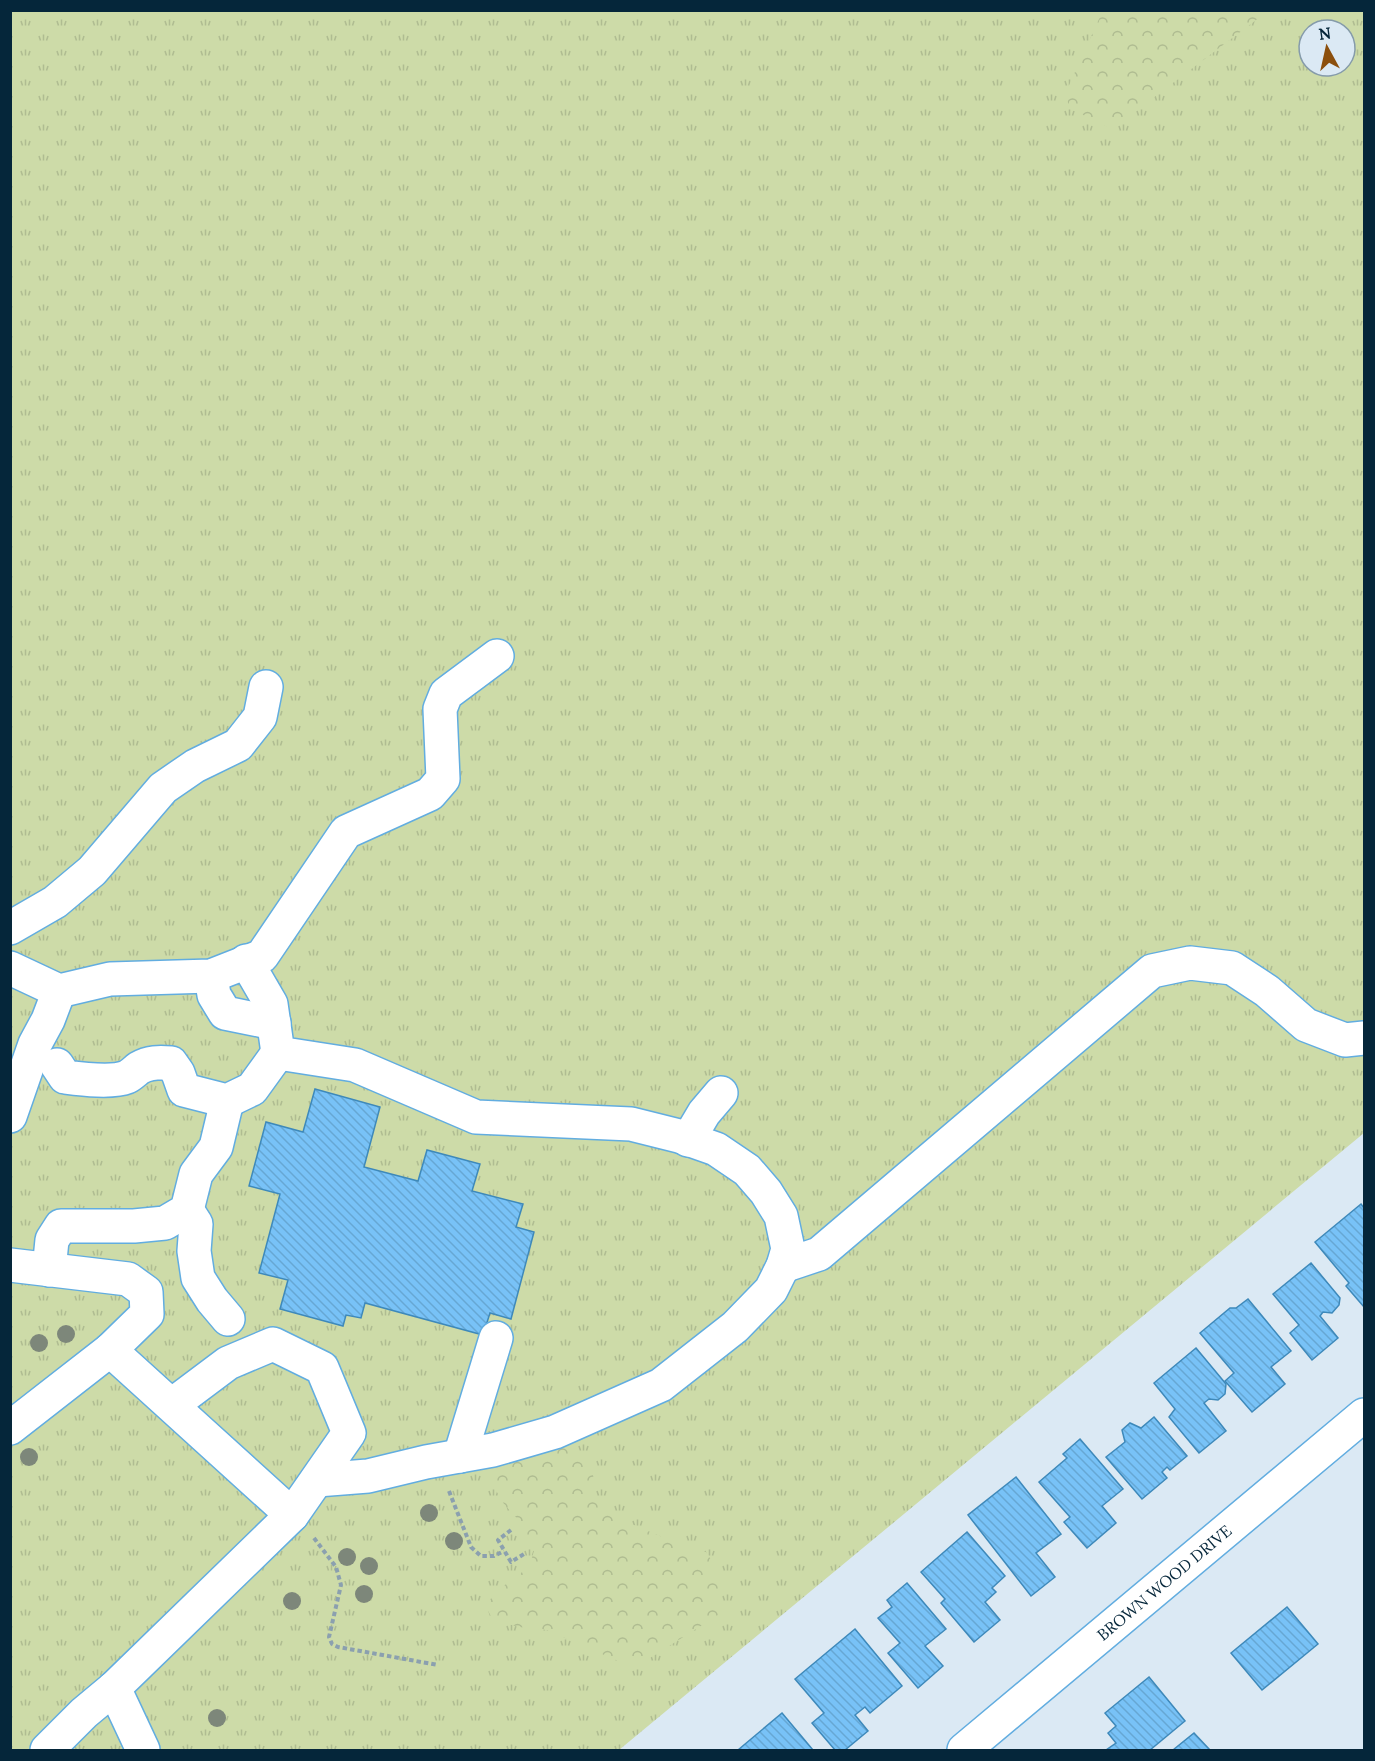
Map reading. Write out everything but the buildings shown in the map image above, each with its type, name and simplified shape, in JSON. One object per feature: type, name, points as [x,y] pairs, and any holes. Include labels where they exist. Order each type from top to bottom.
[{"type":"street","points":[[246,961],[271,1004],[276,1038],[252,1089],[227,1101],[184,1090],[178,1073],[171,1063],[155,1062],[140,1067],[127,1077],[102,1079],[65,1077],[43,1065],[35,1044],[54,1006],[110,979],[211,975],[246,961],[262,956],[346,832],[430,794],[443,779],[440,709],[446,694],[496,656]]},
{"type":"street","points":[[10,928],[55,902],[92,871],[163,788],[195,766],[238,745],[260,717],[266,687]]},
{"type":"street","points":[[783,1266],[819,1254],[1152,971],[1190,963],[1232,968],[1268,991],[1306,1024],[1345,1040],[1365,1038]]},
{"type":"street","points":[[10,968],[54,1006]]},
{"type":"street","points":[[211,975],[214,995],[225,1013],[276,1038],[355,1065],[476,1117],[631,1124],[716,1149],[747,1170],[766,1192],[781,1216],[788,1249],[783,1266],[771,1290],[735,1328],[661,1384],[555,1432],[493,1450],[368,1476],[317,1480]]},
{"type":"street","points":[[10,1116],[43,1065]]},
{"type":"street","points":[[687,1140],[704,1113],[721,1093]]},
{"type":"street","points":[[227,1101],[216,1147],[196,1174],[187,1210],[196,1224],[194,1251],[198,1278],[228,1319]]},
{"type":"street","points":[[49,1270],[52,1240],[61,1226],[141,1226],[165,1222],[187,1210]]},
{"type":"street","points":[[128,1279],[124,1262],[127,1244],[141,1226]]},
{"type":"street","points":[[10,1265],[128,1279],[146,1292],[147,1314],[110,1350],[10,1428]]},
{"type":"street","points":[[448,1458],[496,1338]]},
{"type":"street","points":[[47,1750],[292,1515],[350,1433],[322,1368],[273,1344],[228,1363],[172,1406]]},
{"type":"street","points":[[110,1350],[292,1515]]},
{"type":"street","name":"BROWN WOOD DRIVE","points":[[982,1745],[1365,1414]]},
{"type":"street","points":[[114,1688],[143,1750]]},
{"type":"path","points":[[448,1458],[471,1547],[481,1557],[494,1556],[504,1551]]},
{"type":"path","points":[[292,1515],[312,1535],[336,1567],[341,1585],[330,1637],[332,1644],[438,1665]]},
{"type":"path","points":[[511,1530],[498,1540],[511,1562],[524,1554]]},
{"type":"green space","points":[[1103,10],[1268,11],[1112,129],[1069,108],[1066,92]]},
{"type":"green space","points":[[11,11],[1364,11],[1364,1133],[619,1750],[11,1750]]},
{"type":"green space","points":[[561,1438],[589,1461],[596,1496],[629,1523],[686,1547],[706,1552],[719,1572],[723,1612],[634,1668],[547,1630],[519,1627],[493,1620],[486,1607],[494,1593],[529,1567],[534,1551],[523,1525],[504,1504],[485,1472],[489,1463]]}]
